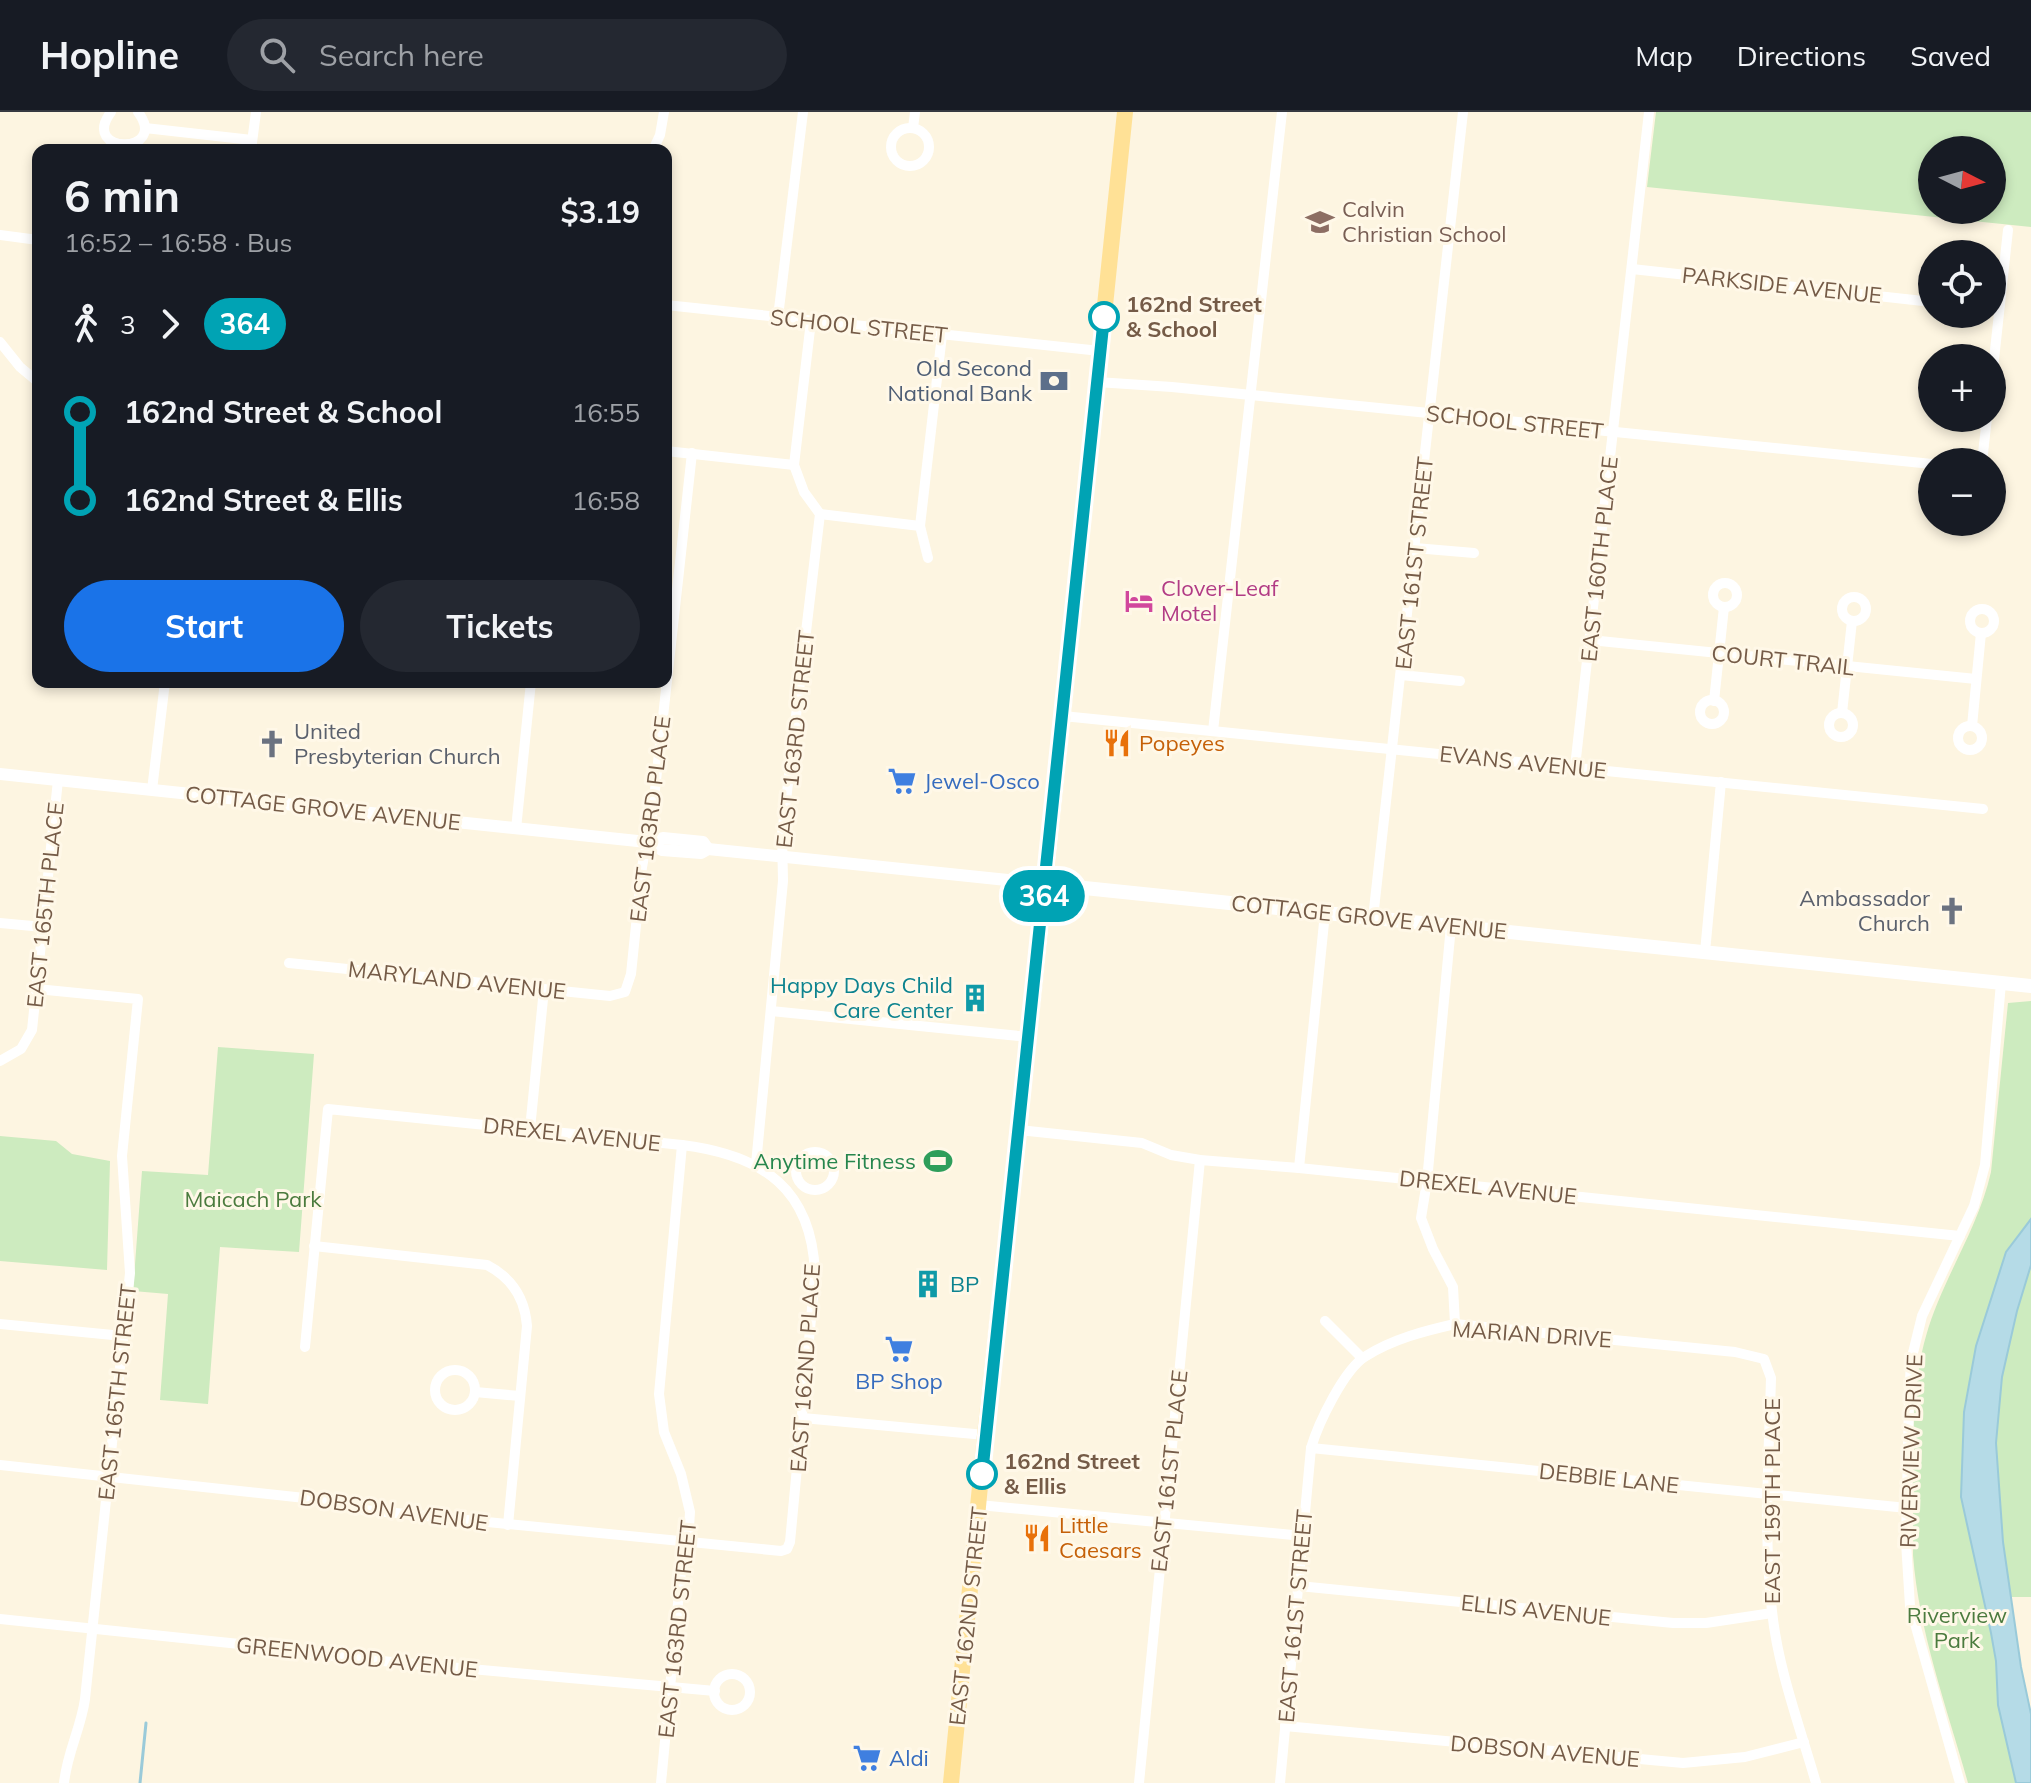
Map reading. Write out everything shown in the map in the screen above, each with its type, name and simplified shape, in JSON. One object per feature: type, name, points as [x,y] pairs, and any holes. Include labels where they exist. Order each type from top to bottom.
[{"type":"main road","name":"EAST 162ND STREET","points":[[951,1783],[1125,112]]},
{"type":"main road","name":"COTTAGE GROVE AVENUE","points":[[1046,884],[2031,986]]},
{"type":"street","points":[[111,112],[107,117],[106,130],[117,144]]},
{"type":"street","points":[[133,144],[140,139],[145,128],[138,112]]},
{"type":"street","points":[[252,144],[256,112]]},
{"type":"street","points":[[656,144],[664,112]]},
{"type":"street","points":[[778,317],[803,112]]},
{"type":"street","points":[[913,128],[915,112]]},
{"type":"street","points":[[1213,731],[1282,112]]},
{"type":"street","name":"EAST 161ST STREET","points":[[1373,918],[1463,112]]},
{"type":"street","name":"EAST 160TH PLACE","points":[[1575,767],[1649,112]]},
{"type":"street","points":[[145,128],[246,144]]},
{"type":"street","points":[[2006,243],[2008,230]]},
{"type":"street","points":[[0,235],[32,239]]},
{"type":"street","name":"PARKSIDE AVENUE","points":[[1632,269],[1918,300]]},
{"type":"street","name":"SCHOOL STREET","points":[[672,306],[1100,351]]},
{"type":"street","points":[[811,321],[794,465],[804,492],[820,514],[920,526]]},
{"type":"street","points":[[928,558],[920,526],[942,335]]},
{"type":"street","points":[[0,342],[4,356],[32,377]]},
{"type":"street","name":"SCHOOL STREET","points":[[1097,382],[1918,463]]},
{"type":"street","points":[[672,451],[794,465]]},
{"type":"street","name":"EAST 163RD PLACE","points":[[672,635],[692,453]]},
{"type":"street","name":"EAST 163RD STREET","points":[[756,1164],[783,881],[782,834],[820,514]]},
{"type":"street","points":[[1415,548],[1474,553]]},
{"type":"street","points":[[1714,701],[1724,607]]},
{"type":"street","points":[[1842,713],[1852,621]]},
{"type":"street","points":[[1972,726],[1981,633]]},
{"type":"street","name":"COURT TRAIL","points":[[1590,640],[1976,679]]},
{"type":"street","points":[[1401,675],[1460,681]]},
{"type":"street","points":[[152,790],[164,688]]},
{"type":"street","points":[[516,829],[530,688]]},
{"type":"street","name":"EAST 163RD PLACE","points":[[625,992],[631,974],[666,688]]},
{"type":"street","name":"EVANS AVENUE","points":[[1063,716],[1983,809]]},
{"type":"street","name":"COTTAGE GROVE AVENUE","points":[[0,774],[647,842],[662,850],[701,853],[708,849],[1046,884]]},
{"type":"street","name":"EAST 165TH PLACE","points":[[0,1061],[21,1049],[32,1030],[58,780]]},
{"type":"street","points":[[1705,952],[1721,782]]},
{"type":"street","points":[[1299,1168],[1325,913]]},
{"type":"street","points":[[0,923],[43,927]]},
{"type":"street","points":[[1451,926],[1421,1218],[1453,1287],[1455,1324]]},
{"type":"street","name":"MARYLAND AVENUE","points":[[289,963],[610,996],[625,992]]},
{"type":"street","name":"RIVERVIEW DRIVE","points":[[1960,1783],[1910,1606],[1907,1508],[1911,1361],[1922,1316],[1974,1206],[1985,1165],[2001,983]]},
{"type":"street","name":"EAST 165TH STREET","points":[[37,989],[138,999],[122,1156],[130,1273],[83,1711],[68,1756],[64,1783]]},
{"type":"street","points":[[530,1129],[544,989]]},
{"type":"street","points":[[771,1011],[1029,1037]]},
{"type":"street","name":"DREXEL AVENUE","points":[[314,1246],[328,1109],[722,1151],[756,1164],[788,1192]]},
{"type":"street","name":"DREXEL AVENUE","points":[[1019,1130],[1142,1143],[1171,1155],[1200,1160],[1960,1236]]},
{"type":"street","name":"EAST 163RD STREET","points":[[661,1783],[682,1561],[690,1512],[664,1432],[659,1394],[682,1145]]},
{"type":"street","name":"EAST 161ST PLACE","points":[[1139,1783],[1200,1160]]},
{"type":"street","points":[[788,1192],[799,1182]]},
{"type":"street","name":"EAST 162ND PLACE","points":[[787,1549],[792,1531],[815,1276],[815,1256],[804,1220],[788,1192]]},
{"type":"street","points":[[305,1347],[314,1246],[487,1265],[506,1277],[523,1302],[526,1313],[508,1525]]},
{"type":"street","points":[[1325,1321],[1362,1358]]},
{"type":"street","points":[[0,1324],[123,1336]]},
{"type":"street","name":"MARIAN DRIVE","points":[[1311,1448],[1326,1410],[1362,1358],[1412,1333],[1455,1324],[1735,1352],[1764,1359]]},
{"type":"street","name":"EAST 159TH PLACE","points":[[1764,1359],[1771,1378],[1768,1494],[1772,1613],[1816,1783]]},
{"type":"street","points":[[475,1392],[520,1396]]},
{"type":"street","points":[[803,1418],[985,1435]]},
{"type":"street","name":"EAST 161ST STREET","points":[[1280,1783],[1311,1448]]},
{"type":"street","name":"DEBBIE LANE","points":[[1311,1448],[1907,1508]]},
{"type":"street","name":"DOBSON AVENUE","points":[[0,1465],[314,1499],[365,1510],[772,1551],[787,1549]]},
{"type":"street","points":[[979,1505],[1303,1536]]},
{"type":"street","name":"ELLIS AVENUE","points":[[1299,1586],[1673,1623],[1706,1623],[1772,1613]]},
{"type":"street","name":"GREENWOOD AVENUE","points":[[0,1619],[359,1659],[715,1691]]},
{"type":"street","name":"DOBSON AVENUE","points":[[1285,1726],[1683,1763],[1734,1759],[1804,1742]]},
{"type":"green space","points":[[1656,112],[2031,112],[2031,227],[2002,224],[2006,224],[2006,136],[1918,136],[1918,215],[1647,187]]},
{"type":"green space","name":"Riverview Park","points":[[2031,1001],[2031,1219],[2006,1252],[1976,1346],[1964,1412],[1961,1497],[1991,1633],[1998,1705],[2016,1783],[1968,1783],[1935,1670],[1916,1584],[1913,1555],[1914,1415],[1926,1336],[1941,1294],[1978,1214],[1991,1172],[2008,1003]]},
{"type":"green space","name":"Maicach Park","points":[[218,1047],[314,1054],[299,1252],[220,1247],[208,1404],[160,1400],[168,1294],[133,1291],[142,1171],[208,1175]]},
{"type":"green space","points":[[0,1136],[56,1141],[72,1154],[110,1161],[107,1270],[0,1261]]},
{"type":"green space","points":[[2031,1266],[2031,1597],[2011,1597],[1998,1501],[1997,1424],[2011,1330]]},
{"type":"water","points":[[2031,1219],[2031,1265],[2002,1377],[1996,1443],[2003,1542],[2031,1714],[2031,1783],[2016,1783],[1998,1705],[1991,1633],[1961,1497],[1964,1412],[1976,1346],[2006,1252]]},
{"type":"waterway","points":[[140,1783],[146,1723]]},
{"type":"bus line","name":"364","points":[[982,1474],[1104,317]]},
{"type":"place","name":"Calvin Christian School","points":[[1320,222]]},
{"type":"place","name":"162nd Street & School","points":[[1104,317]]},
{"type":"place","name":"Old Second National Bank","points":[[1054,381]]},
{"type":"place","name":"Clover-Leaf Motel","points":[[1139,601]]},
{"type":"place","name":"Popeyes","points":[[1117,743]]},
{"type":"place","name":"United Presbyterian Church","points":[[272,744]]},
{"type":"place","name":"Jewel-Osco","points":[[902,781]]},
{"type":"place","name":"Ambassador Church","points":[[1952,911]]},
{"type":"place","name":"Happy Days Child Care Center","points":[[975,998]]},
{"type":"place","name":"Anytime Fitness","points":[[938,1161]]},
{"type":"place","name":"BP","points":[[928,1284]]},
{"type":"place","name":"BP Shop","points":[[899,1349]]},
{"type":"place","name":"162nd Street & Ellis","points":[[982,1474]]},
{"type":"place","name":"Little Caesars","points":[[1037,1538]]},
{"type":"place","name":"Aldi","points":[[867,1758]]}]
